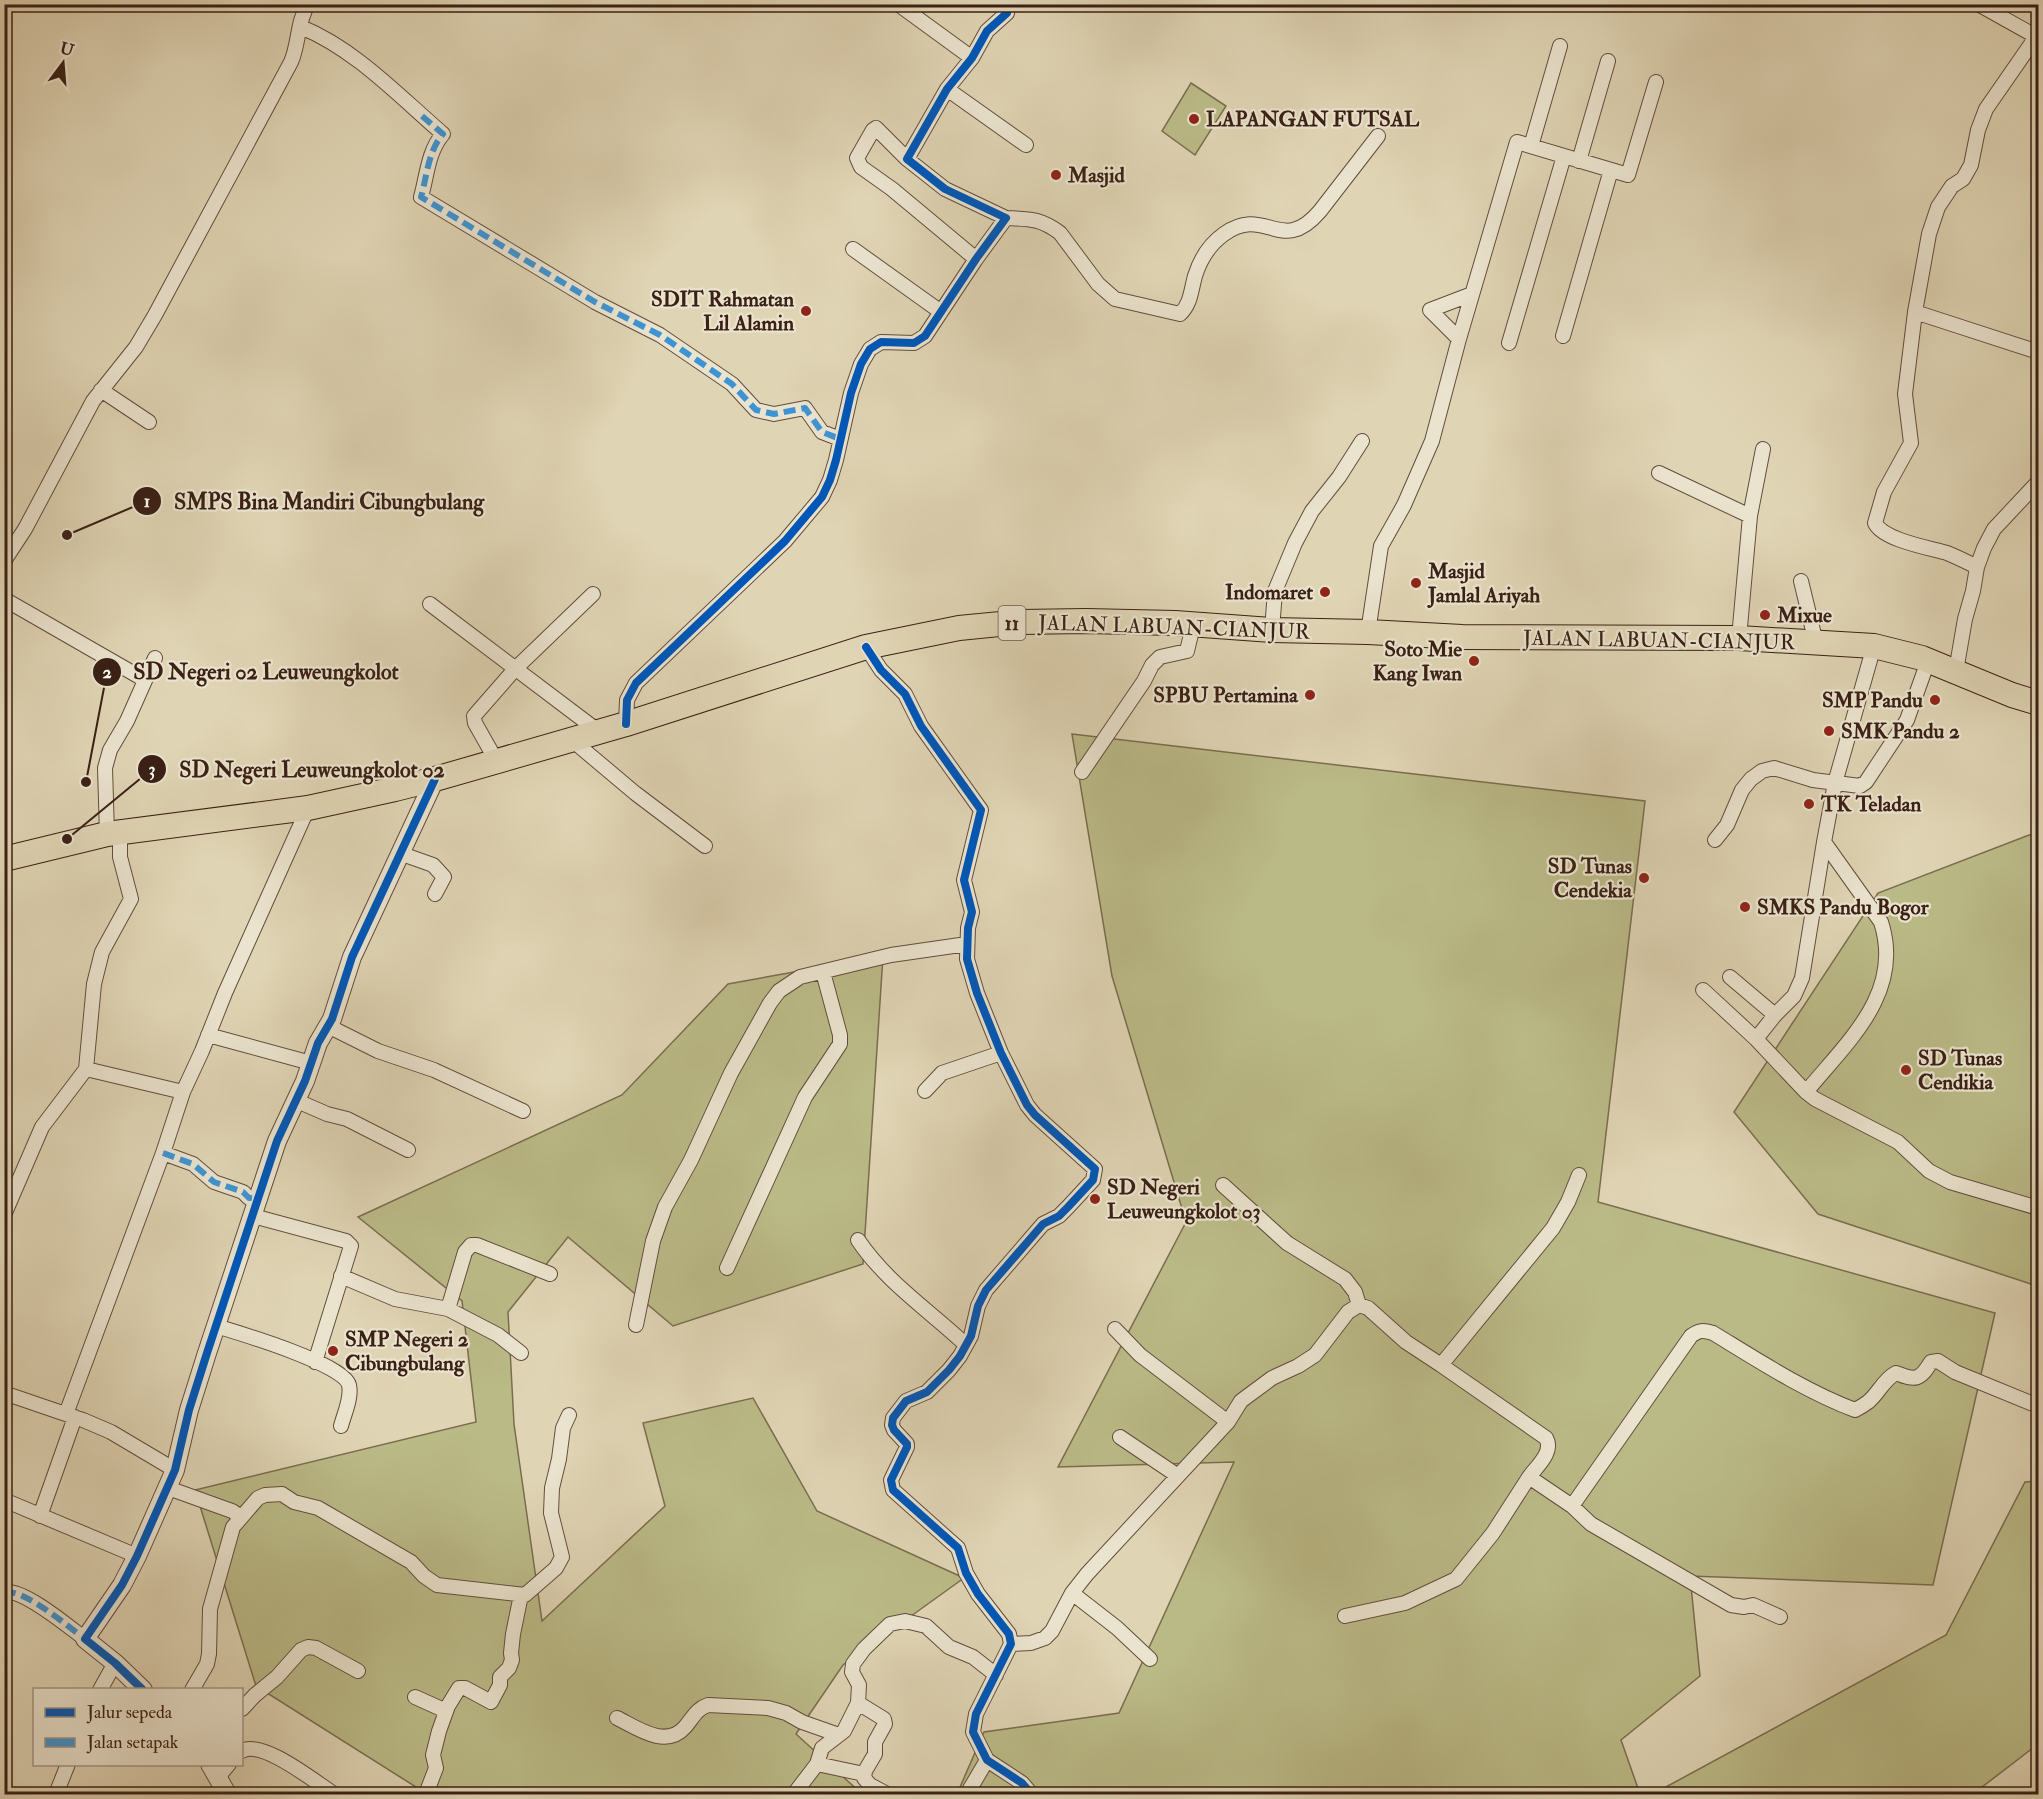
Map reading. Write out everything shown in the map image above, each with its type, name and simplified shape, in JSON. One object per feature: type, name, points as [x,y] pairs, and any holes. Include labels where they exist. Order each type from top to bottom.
[{"type":"highway","name":"JALAN LABUAN-CIANJUR","points":[[4,859],[308,808],[435,779],[626,724],[866,647],[959,628],[1020,622],[1174,623],[1272,630],[1462,637],[1739,638],[1874,646],[1910,654],[2012,695],[2038,703]]},
{"type":"street","points":[[898,4],[972,58]]},
{"type":"street","points":[[908,159],[947,89],[972,58],[987,31],[1007,13],[1008,4]]},
{"type":"street","points":[[1977,567],[1949,554],[1906,542],[1880,529],[1875,523],[1884,492],[1911,443],[1905,394],[1915,312],[1929,234],[1938,207],[1952,186],[1963,178],[1971,165],[1978,129],[1986,109],[2003,82],[2038,36],[1978,4]]},
{"type":"street","points":[[4,561],[25,529],[100,390],[136,347],[150,324],[291,62],[303,12],[307,5]]},
{"type":"street","points":[[301,27],[315,33],[360,63],[442,134],[435,143],[421,197],[594,302],[660,335],[732,384],[756,410],[774,414],[806,408],[822,432],[840,439]]},
{"type":"street","points":[[1531,146],[1560,45]]},
{"type":"street","points":[[1579,160],[1608,61]]},
{"type":"street","points":[[1368,632],[1381,546],[1404,505],[1432,441],[1459,339],[1517,142],[1628,175],[1656,82]]},
{"type":"street","points":[[947,89],[1026,145]]},
{"type":"street","points":[[976,259],[892,189],[861,167],[857,158],[873,130],[876,128],[908,159],[945,189],[1006,218],[1028,218],[1053,227],[1098,284],[1115,298],[1180,314],[1188,306],[1196,274],[1205,254],[1222,235],[1243,224],[1250,223],[1262,224],[1278,230],[1298,230],[1312,221],[1378,136]]},
{"type":"street","points":[[1509,343],[1564,156]]},
{"type":"street","points":[[1563,336],[1611,170]]},
{"type":"street","points":[[626,724],[627,700],[636,683],[785,541],[822,497],[830,480],[854,383],[870,349],[881,342],[914,343],[925,336],[1006,218]]},
{"type":"street","points":[[853,249],[941,312]]},
{"type":"street","points":[[1459,339],[1430,310],[1472,294]]},
{"type":"street","points":[[1915,312],[2038,352]]},
{"type":"street","points":[[100,390],[149,422]]},
{"type":"street","points":[[1272,630],[1275,591],[1295,543],[1312,511],[1339,477],[1362,441]]},
{"type":"street","points":[[1739,638],[1750,516],[1763,449]]},
{"type":"street","points":[[1659,473],[1750,516]]},
{"type":"street","points":[[1956,671],[1977,567],[1984,548],[1994,529],[2038,482]]},
{"type":"street","points":[[1801,581],[1816,643]]},
{"type":"street","points":[[497,762],[473,718],[515,669],[593,594]]},
{"type":"street","points":[[4,600],[145,680]]},
{"type":"street","points":[[430,604],[598,731]]},
{"type":"street","points":[[1082,772],[1144,681],[1152,664],[1160,657],[1187,651],[1192,626]]},
{"type":"street","points":[[1756,1039],[1794,996],[1802,978],[1835,783],[1874,646]]},
{"type":"street","points":[[866,647],[881,670],[905,694],[921,726],[981,810],[964,880],[972,912],[967,944],[970,974],[1000,1053],[1028,1105],[1035,1115],[1094,1167],[1095,1173],[1093,1180],[1068,1207],[1059,1216],[1043,1224],[986,1290],[978,1306],[974,1328],[960,1356],[927,1392],[906,1401],[893,1418],[892,1425],[907,1444],[907,1448],[890,1485],[958,1548],[966,1573],[978,1594],[1009,1634],[1011,1644],[976,1714],[973,1732],[987,1760],[1022,1782],[1028,1794]]},
{"type":"street","points":[[5,1212],[42,1127],[86,1069],[94,984],[102,952],[131,899],[116,841],[105,768],[110,750],[127,721],[155,658]]},
{"type":"street","points":[[1715,840],[1727,825],[1742,790],[1762,771],[1774,768],[1813,780],[1860,786],[1866,782],[1907,720],[1928,661]]},
{"type":"street","points":[[572,740],[635,793],[705,846]]},
{"type":"street","points":[[85,1639],[122,1585],[168,1488],[175,1470],[189,1410],[277,1141],[318,1043],[328,1026],[352,957],[435,779]]},
{"type":"street","points":[[40,1516],[71,1416],[183,1092],[308,808]]},
{"type":"street","points":[[1806,1092],[1865,1020],[1881,990],[1887,962],[1885,935],[1881,922],[1824,842]]},
{"type":"street","points":[[402,854],[434,866],[444,877],[435,894]]},
{"type":"street","points":[[636,1325],[653,1241],[666,1207],[691,1160],[731,1073],[779,991],[797,978],[891,955],[967,944]]},
{"type":"street","points":[[727,1268],[805,1098],[840,1044],[840,1035],[823,972]]},
{"type":"street","points":[[1730,977],[1775,1015]]},
{"type":"street","points":[[1703,990],[1756,1039],[1806,1092],[1831,1108],[1898,1142],[1929,1171],[1950,1182],[2038,1208]]},
{"type":"street","points":[[328,1026],[378,1051],[435,1070],[524,1111]]},
{"type":"street","points":[[208,1035],[311,1063]]},
{"type":"street","points":[[925,1091],[942,1073],[1000,1053]]},
{"type":"street","points":[[86,1069],[183,1092]]},
{"type":"street","points":[[295,1100],[327,1114],[347,1119],[408,1149]]},
{"type":"street","points":[[163,1154],[193,1164],[214,1182],[243,1192],[249,1198],[260,1198]]},
{"type":"street","points":[[1441,1365],[1553,1228],[1565,1208],[1579,1175]]},
{"type":"street","points":[[1223,1185],[1287,1243],[1345,1279],[1355,1292],[1359,1305]]},
{"type":"street","points":[[253,1216],[346,1241],[351,1246],[315,1362]]},
{"type":"street","points":[[858,1240],[886,1273],[966,1345]]},
{"type":"street","points":[[448,1310],[465,1252],[471,1245],[477,1245],[550,1274]]},
{"type":"street","points":[[341,1276],[394,1299],[448,1310],[498,1335],[520,1353]]},
{"type":"street","points":[[1011,1644],[1031,1643],[1045,1638],[1052,1631],[1072,1593],[1087,1574],[1228,1422],[1241,1401],[1272,1378],[1315,1355],[1348,1312],[1359,1305]]},
{"type":"street","points":[[1346,1616],[1405,1603],[1456,1579],[1493,1533],[1547,1452],[1548,1442],[1546,1438],[1406,1342],[1368,1308],[1359,1305]]},
{"type":"street","points":[[216,1326],[276,1346],[342,1376],[350,1387],[341,1426]]},
{"type":"street","points":[[1115,1329],[1140,1355],[1228,1422]]},
{"type":"street","points":[[1572,1506],[1691,1336],[1697,1331],[1704,1330],[1713,1334],[1838,1404],[1855,1410],[1869,1401],[1892,1375],[1896,1373],[1914,1379],[1921,1376],[1931,1362],[1938,1361],[1955,1372],[2038,1406]]},
{"type":"street","points":[[4,1393],[111,1432],[175,1470]]},
{"type":"street","points":[[193,1688],[207,1664],[210,1610],[232,1527],[258,1498],[265,1495],[282,1494],[294,1502],[318,1508],[411,1562],[424,1576],[437,1584],[525,1595],[556,1568],[562,1557],[551,1513],[552,1488],[563,1428],[569,1415]]},
{"type":"street","points":[[1120,1437],[1178,1476]]},
{"type":"street","points":[[1529,1477],[1572,1506],[1591,1524],[1723,1601],[1738,1607],[1754,1605],[1780,1617]]},
{"type":"street","points":[[168,1488],[232,1511],[241,1517]]},
{"type":"street","points":[[4,1500],[137,1556]]},
{"type":"street","points":[[4,1592],[10,1591],[24,1597],[85,1639],[142,1688]]},
{"type":"street","points":[[1072,1593],[1117,1628],[1150,1659]]},
{"type":"street","points":[[426,1794],[436,1768],[433,1755],[446,1711],[459,1688],[465,1688],[491,1702],[500,1685],[500,1677],[509,1668],[521,1595]]},
{"type":"street","points":[[794,1794],[818,1764],[822,1748],[844,1731],[858,1703],[858,1685],[852,1672],[853,1664],[864,1648],[890,1624],[899,1621],[926,1626],[948,1647],[973,1657],[996,1675]]},
{"type":"street","points":[[243,1708],[277,1677],[301,1650],[308,1647],[316,1648],[358,1671]]},
{"type":"street","points":[[101,1688],[115,1663]]},
{"type":"street","points":[[415,1697],[446,1711]]},
{"type":"street","points":[[858,1703],[884,1719],[885,1724],[875,1742],[875,1754],[864,1778],[870,1785],[887,1794]]},
{"type":"street","points":[[617,1718],[651,1734],[668,1737],[676,1735],[702,1707],[708,1705],[754,1706],[786,1713],[802,1722],[839,1735]]},
{"type":"street","points":[[243,1751],[256,1748],[271,1754],[334,1794]]},
{"type":"street","points":[[967,1794],[987,1760]]},
{"type":"street","points":[[818,1764],[864,1774]]},
{"type":"street","points":[[56,1794],[67,1766]]},
{"type":"street","points":[[219,1769],[227,1794]]},
{"type":"green space","name":"LAPANGAN FUTSAL","points":[[1191,83],[1226,106],[1195,155],[1162,131]]},
{"type":"green space","points":[[1072,734],[1645,801],[1598,1202],[1995,1313],[1933,1585],[1690,1576],[1700,1676],[1621,1740],[1640,1794],[957,1794],[984,1732],[1119,1713],[1234,1462],[1058,1467],[1186,1222],[1112,976]]},
{"type":"green space","points":[[2029,835],[2038,835],[2038,1292],[2034,1285],[1818,1214],[1734,1112],[1878,893]]},
{"type":"green space","points":[[883,956],[863,1264],[673,1326],[568,1237],[508,1312],[514,1424],[542,1621],[665,1506],[643,1423],[753,1398],[817,1511],[964,1578],[843,1665],[796,1734],[862,1794],[427,1794],[256,1686],[195,1490],[476,1422],[462,1301],[358,1217],[622,1095],[728,984]]},
{"type":"green space","points":[[2038,1481],[2038,1744],[1973,1794],[1653,1794],[1946,1635],[2025,1482]]},
{"type":"marked path","points":[[422,116],[443,134],[431,156],[421,197],[595,302],[660,335],[732,384],[756,410],[774,414],[805,408],[822,432],[840,439]]},
{"type":"marked path","points":[[163,1153],[193,1164],[214,1182],[243,1192],[249,1198],[260,1198]]},
{"type":"marked path","points":[[4,1592],[12,1592],[34,1602],[85,1639]]},
{"type":"cycle path","points":[[626,724],[627,700],[636,683],[785,541],[822,497],[836,460],[851,393],[861,364],[870,349],[881,342],[914,343],[925,336],[1006,218],[945,189],[907,159],[947,89],[972,58],[987,31],[1007,13],[1008,4]]},
{"type":"cycle path","points":[[866,647],[881,670],[905,694],[921,726],[981,810],[964,880],[972,912],[968,928],[967,959],[977,993],[1001,1053],[1027,1105],[1095,1169],[1093,1180],[1059,1216],[1043,1224],[986,1290],[978,1306],[971,1336],[949,1370],[927,1392],[906,1401],[893,1418],[892,1425],[907,1444],[891,1480],[893,1490],[958,1548],[966,1573],[978,1594],[1009,1634],[1011,1644],[976,1714],[973,1732],[987,1760],[1022,1783],[1028,1790],[1028,1794]]},
{"type":"cycle path","points":[[141,1688],[85,1639],[122,1585],[175,1470],[189,1410],[277,1141],[305,1081],[318,1043],[332,1019],[352,957],[435,779]]},
{"type":"place","name":"LAPANGAN FUTSAL","points":[[1194,119]]},
{"type":"place","name":"Masjid","points":[[1056,175]]},
{"type":"place","name":"SDIT Rahmatan Lil Alamin","points":[[806,311]]},
{"type":"place","name":"SMPS Bina Mandiri Cibungbulang","points":[[67,535]]},
{"type":"place","name":"Masjid Jamlal Ariyah","points":[[1416,583]]},
{"type":"place","name":"Indomaret","points":[[1325,592]]},
{"type":"place","name":"Mixue","points":[[1765,615]]},
{"type":"place","name":"Soto Mie Kang Iwan","points":[[1474,661]]},
{"type":"place","name":"SPBU Pertamina","points":[[1310,695]]},
{"type":"place","name":"SMP Pandu","points":[[1935,700]]},
{"type":"place","name":"SMK Pandu 2","points":[[1829,731]]},
{"type":"place","name":"SD Negeri 02 Leuweungkolot","points":[[86,782]]},
{"type":"place","name":"TK Teladan","points":[[1809,804]]},
{"type":"place","name":"SD Negeri Leuweungkolot 02","points":[[67,839]]},
{"type":"place","name":"SD Tunas Cendekia","points":[[1644,878]]},
{"type":"place","name":"SMKS Pandu Bogor","points":[[1745,907]]},
{"type":"place","name":"SD Tunas Cendikia","points":[[1906,1070]]},
{"type":"place","name":"SD Negeri Leuweungkolot 03","points":[[1095,1199]]},
{"type":"place","name":"SMP Negeri 2 Cibungbulang","points":[[333,1351]]}]
